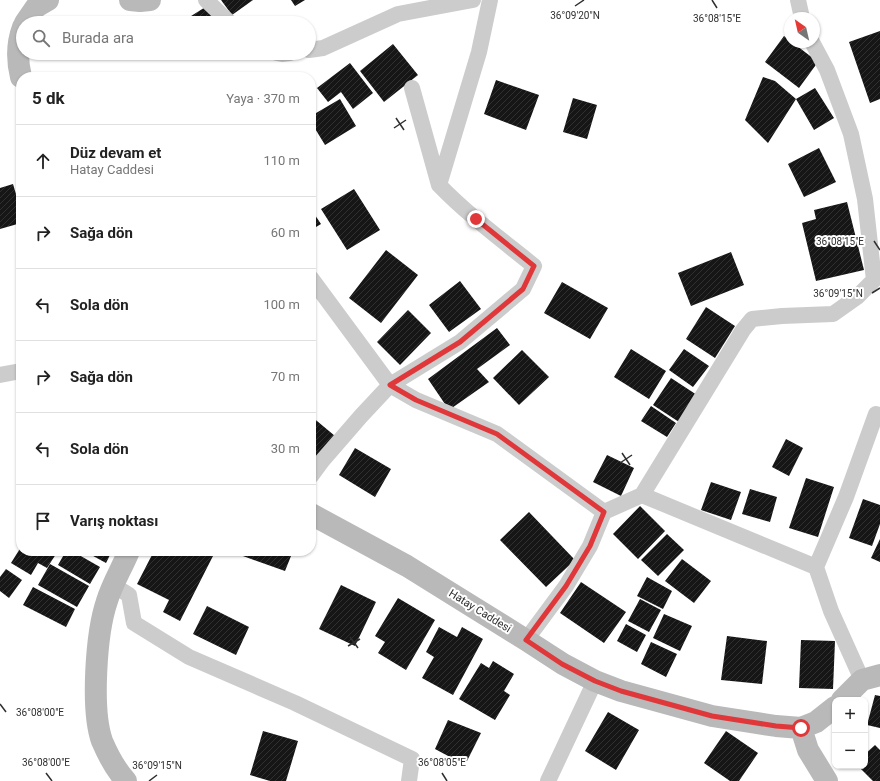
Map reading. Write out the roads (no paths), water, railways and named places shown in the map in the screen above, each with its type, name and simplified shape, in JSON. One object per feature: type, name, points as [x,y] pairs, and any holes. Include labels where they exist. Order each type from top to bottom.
[{"type":"street","points":[[30,16],[36,8],[48,0]]},
{"type":"street","points":[[130,0],[150,0]]},
{"type":"street","points":[[206,0],[223,16]]},
{"type":"street","points":[[316,49],[323,48],[398,14],[473,0]]},
{"type":"street","points":[[439,185],[479,52],[490,0]]},
{"type":"street","points":[[798,0],[801,12]]},
{"type":"street","points":[[526,640],[566,586],[590,546],[604,512],[642,495],[743,330],[752,319],[833,314],[857,297],[874,280],[865,199],[851,134],[827,70],[815,48]]},
{"type":"street","points":[[19,60],[20,72]]},
{"type":"street","points":[[316,469],[361,416],[390,385],[460,342],[523,289],[534,266],[451,198],[439,185],[412,88]]},
{"type":"street","points":[[316,285],[390,385],[416,400],[497,434],[604,512]]},
{"type":"street","points":[[0,375],[16,372]]},
{"type":"street","points":[[846,697],[871,677],[831,611],[816,567],[846,497],[876,414]]},
{"type":"street","points":[[642,495],[816,567]]},
{"type":"street","name":"Hatay Caddesi","points":[[316,517],[407,566],[562,664],[595,681],[621,691],[712,716],[776,726],[801,728],[816,722],[832,709]]},
{"type":"street","points":[[126,781],[111,759],[102,741],[97,712],[98,649],[101,625],[106,602],[128,556]]},
{"type":"street","points":[[113,585],[129,595],[134,623],[189,657],[295,703],[412,759],[409,781]]},
{"type":"street","points":[[548,781],[595,681]]},
{"type":"street","points":[[801,728],[808,750],[827,781]]}]
